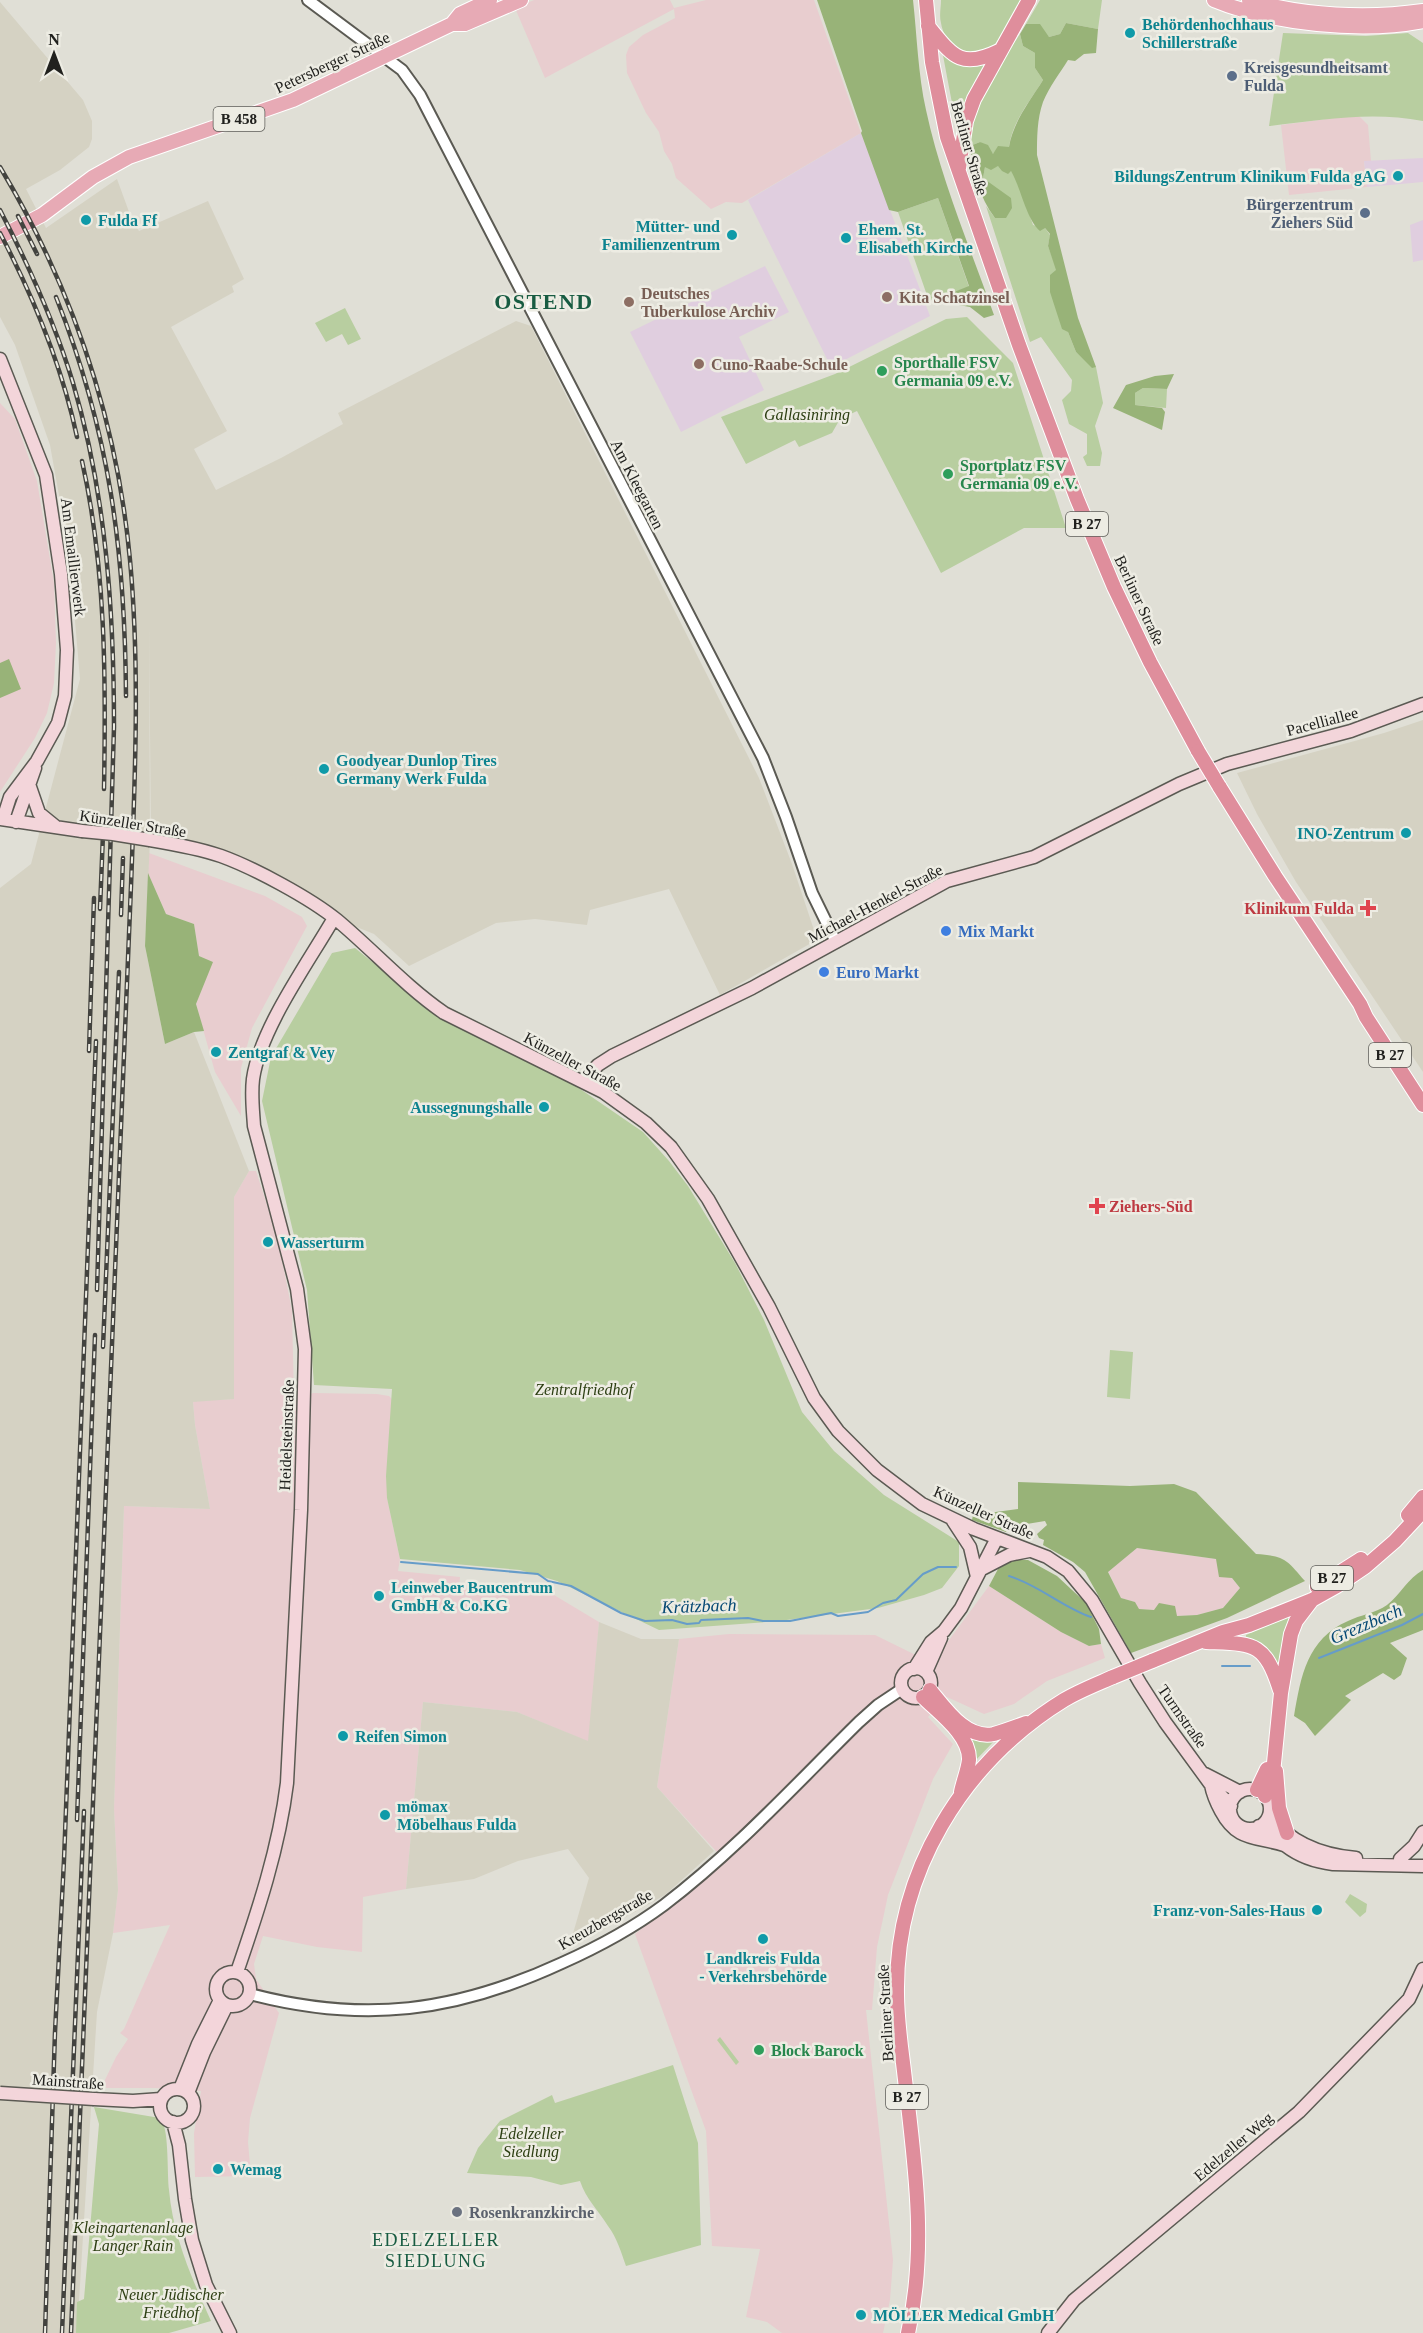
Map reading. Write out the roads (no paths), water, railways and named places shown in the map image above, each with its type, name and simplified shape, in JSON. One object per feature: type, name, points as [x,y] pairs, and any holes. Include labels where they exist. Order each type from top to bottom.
[{"type":"highway","name":"Berliner Straße","points":[[926,0],[939,104],[958,173],[1041,405],[1090,532],[1150,662],[1198,751],[1275,876],[1360,1004],[1423,1105]]},
{"type":"highway","points":[[958,173],[970,110],[999,51],[1029,0]]},
{"type":"highway","points":[[928,26],[950,52],[963,60],[980,59],[999,51]]},
{"type":"highway","name":"Berliner Straße","points":[[1360,1004],[1374,1016],[1423,1089]]},
{"type":"highway","name":"Berliner Straße","points":[[908,2333],[914,2304],[918,2255],[918,2206],[899,2028],[897,1967],[905,1915],[920,1867],[938,1829],[960,1794],[996,1754],[1033,1720],[1067,1699],[1113,1677],[1223,1632],[1326,1582],[1351,1566],[1388,1536],[1423,1497]]},
{"type":"highway","name":"Berliner Straße","points":[[1223,1632],[1249,1625],[1312,1600],[1337,1586],[1395,1542],[1423,1511]]},
{"type":"highway","points":[[1261,1793],[1273,1773],[1281,1693],[1291,1634],[1296,1620],[1312,1600]]},
{"type":"highway","points":[[1201,1641],[1234,1643],[1256,1648],[1264,1653],[1271,1663],[1281,1693]]},
{"type":"highway","points":[[926,1693],[957,1721],[976,1732],[993,1734],[1033,1720]]},
{"type":"highway","points":[[926,1693],[960,1734],[968,1749],[969,1761],[960,1794]]},
{"type":"highway","points":[[1274,1754],[1279,1808],[1286,1839]]},
{"type":"main road","name":"Petersberger Straße","points":[[0,237],[42,215],[93,177],[129,157],[293,100],[452,24],[460,14],[490,0]]},
{"type":"main road","name":"Petersberger Straße","points":[[452,24],[465,24],[521,0]]},
{"type":"main road","points":[[1214,0],[1256,14],[1329,24],[1379,27],[1423,21]]},
{"type":"main road","points":[[1249,0],[1310,11],[1354,15],[1423,11]]},
{"type":"main road","name":"Am Emaillierwerk","points":[[0,359],[4,381],[46,475],[61,574],[67,668],[65,696],[58,723],[37,761],[10,797],[2,819]]},
{"type":"main road","name":"Pacelliallee","points":[[1227,764],[1351,731],[1423,704]]},
{"type":"main road","name":"Am Emaillierwerk","points":[[16,822],[30,787],[37,761]]},
{"type":"main road","name":"Michael-Henkel-Straße","points":[[583,1081],[598,1065],[612,1056],[752,988],[947,881],[1034,857],[1179,783],[1227,764]]},
{"type":"main road","points":[[30,787],[39,813],[58,828]]},
{"type":"main road","name":"Künzeller Straße","points":[[2,819],[150,840],[188,847],[228,860],[308,901],[334,918],[444,1013],[583,1081],[603,1092],[646,1123],[671,1147],[690,1171],[752,1274],[814,1398],[838,1431],[861,1456],[899,1488],[953,1520],[1055,1561],[1076,1579],[1092,1600],[1115,1640]]},
{"type":"main road","name":"Heidelsteinstraße","points":[[237,1972],[266,1882],[278,1837],[285,1794],[305,1397],[303,1322],[297,1289],[254,1126],[253,1078],[263,1041],[334,918]]},
{"type":"main road","points":[[953,1520],[970,1547],[979,1573],[1009,1555],[1030,1551]]},
{"type":"main road","name":"Kreuzbergstraße","points":[[902,1689],[904,1674],[920,1670],[961,1608],[996,1538]]},
{"type":"main road","name":"Turmstraße","points":[[1115,1640],[1150,1700],[1211,1785],[1231,1806]]},
{"type":"main road","points":[[902,1689],[913,1698],[926,1693],[931,1680],[920,1670]]},
{"type":"main road","points":[[1204,1773],[1240,1792]]},
{"type":"main road","points":[[1211,1785],[1213,1796],[1231,1828],[1248,1837],[1286,1839]]},
{"type":"main road","points":[[1251,1789],[1261,1793],[1270,1808],[1266,1820],[1259,1826],[1250,1828],[1238,1825],[1231,1815],[1233,1799],[1240,1792],[1251,1789]]},
{"type":"main road","points":[[1269,1815],[1286,1839],[1312,1859],[1333,1864],[1423,1866]]},
{"type":"main road","points":[[1259,1826],[1286,1839],[1328,1854],[1364,1858],[1423,1859]]},
{"type":"main road","points":[[1400,1859],[1414,1846],[1423,1832]]},
{"type":"main road","name":"Edelzeller Weg","points":[[1048,2333],[1074,2300],[1299,2112],[1409,1999],[1423,1969]]},
{"type":"main road","points":[[237,1972],[242,1974],[249,1983],[249,1994],[241,2004],[224,2002],[216,1990],[219,1980],[227,1973],[237,1972]]},
{"type":"main road","points":[[184,2091],[198,2044],[224,2002]]},
{"type":"main road","points":[[179,2122],[164,2117],[161,2103],[171,2090],[184,2091],[193,2101],[193,2110],[179,2122],[184,2193],[192,2240],[206,2285],[230,2333]]},
{"type":"main road","name":"Mainstraße","points":[[0,2093],[161,2103]]},
{"type":"street","name":"Am Kleegarten","points":[[308,0],[405,73],[420,95],[758,748],[776,788],[812,893],[836,942]]},
{"type":"street","name":"Kreuzbergstraße","points":[[249,1994],[304,2006],[340,2010],[377,2011],[420,2008],[472,1998],[559,1965],[628,1929],[673,1898],[717,1861],[859,1722],[878,1705],[902,1689]]},
{"type":"waterway","name":"Krätzbach","points":[[401,1562],[538,1574],[548,1581],[571,1586],[621,1613],[645,1621],[672,1620],[687,1624],[699,1623],[701,1620],[748,1618],[763,1621],[790,1621],[831,1613],[838,1616],[868,1612],[883,1603],[896,1600],[923,1574],[938,1567],[956,1567]]},
{"type":"waterway","name":"Krätzbach","points":[[1009,1576],[1091,1617]]},
{"type":"waterway","name":"Grezzbach","points":[[1319,1658],[1402,1625],[1423,1614]]},
{"type":"waterway","name":"Krätzbach","points":[[1222,1666],[1250,1666]]},
{"type":"railway","points":[[0,167],[49,259],[87,356],[102,406],[124,508],[135,641],[136,723],[131,886],[71,2333]]},
{"type":"railway","points":[[0,210],[41,295],[73,383],[93,467],[110,596],[114,727],[97,1290]]},
{"type":"railway","points":[[18,216],[37,254]]},
{"type":"railway","points":[[0,233],[46,333],[77,437]]},
{"type":"railway","points":[[56,297],[90,396],[111,494],[122,592],[126,696]]},
{"type":"railway","points":[[82,461],[96,542],[103,624],[104,789]]},
{"type":"railway","points":[[100,909],[103,834]]},
{"type":"railway","points":[[121,915],[123,858]]},
{"type":"railway","points":[[89,1051],[94,898]]},
{"type":"railway","points":[[103,1347],[119,972]]},
{"type":"railway","points":[[45,2333],[55,2032],[64,1860],[96,1041]]},
{"type":"railway","points":[[77,1820],[95,1335]]},
{"type":"railway","points":[[62,2333],[84,1811]]},
{"type":"place","name":"Behördenhochhaus Schillerstraße","points":[[1130,33]]},
{"type":"place","name":"Kreisgesundheitsamt Fulda","points":[[1232,76]]},
{"type":"place","name":"BildungsZentrum Klinikum Fulda gAG","points":[[1398,176]]},
{"type":"place","name":"Bürgerzentrum Ziehers Süd","points":[[1365,213]]},
{"type":"place","name":"Fulda Ff","points":[[86,220]]},
{"type":"place","name":"Mütter- und Familienzentrum","points":[[732,235]]},
{"type":"place","name":"Ehem. St. Elisabeth Kirche","points":[[846,238]]},
{"type":"place","name":"Kita Schatzinsel","points":[[887,297]]},
{"type":"place","name":"Deutsches Tuberkulose Archiv","points":[[629,302]]},
{"type":"place","name":"Cuno-Raabe-Schule","points":[[699,364]]},
{"type":"place","name":"Sporthalle FSV Germania 09 e.V.","points":[[882,371]]},
{"type":"place","name":"Sportplatz FSV Germania 09 e.V.","points":[[948,474]]},
{"type":"place","name":"Goodyear Dunlop Tires Germany Werk Fulda","points":[[324,769]]},
{"type":"place","name":"INO-Zentrum","points":[[1406,833]]},
{"type":"place","name":"Klinikum Fulda","points":[[1368,908]]},
{"type":"place","name":"Mix Markt","points":[[946,931]]},
{"type":"place","name":"Euro Markt","points":[[824,972]]},
{"type":"place","name":"Zentgraf & Vey","points":[[216,1052]]},
{"type":"place","name":"Aussegnungshalle","points":[[544,1107]]},
{"type":"place","name":"Ziehers-Süd","points":[[1097,1206]]},
{"type":"place","name":"Wasserturm","points":[[268,1242]]},
{"type":"place","name":"Leinweber Baucentrum GmbH & Co.KG","points":[[379,1596]]},
{"type":"place","name":"Reifen Simon","points":[[343,1736]]},
{"type":"place","name":"mömax Möbelhaus Fulda","points":[[385,1815]]},
{"type":"place","name":"Franz-von-Sales-Haus","points":[[1317,1910]]},
{"type":"place","name":"Landkreis Fulda - Verkehrsbehörde","points":[[763,1939]]},
{"type":"place","name":"Block Barock","points":[[759,2050]]},
{"type":"place","name":"Wemag","points":[[218,2169]]},
{"type":"place","name":"Rosenkranzkirche","points":[[457,2212]]},
{"type":"place","name":"MÖLLER Medical GmbH","points":[[861,2315]]},
{"type":"district","name":"OSTEND","points":[[544,301]]},
{"type":"district","name":"EDELZELLER SIEDLUNG","points":[[436,2250]]},
{"type":"park label","name":"Gallasiniring","points":[[807,414]]},
{"type":"park label","name":"Zentralfriedhof","points":[[584,1389]]},
{"type":"park label","name":"Edelzeller Siedlung","points":[[531,2142]]},
{"type":"park label","name":"Kleingartenanlage Langer Rain","points":[[133,2236]]},
{"type":"park label","name":"Neuer Jüdischer Friedhof","points":[[171,2303]]}]
